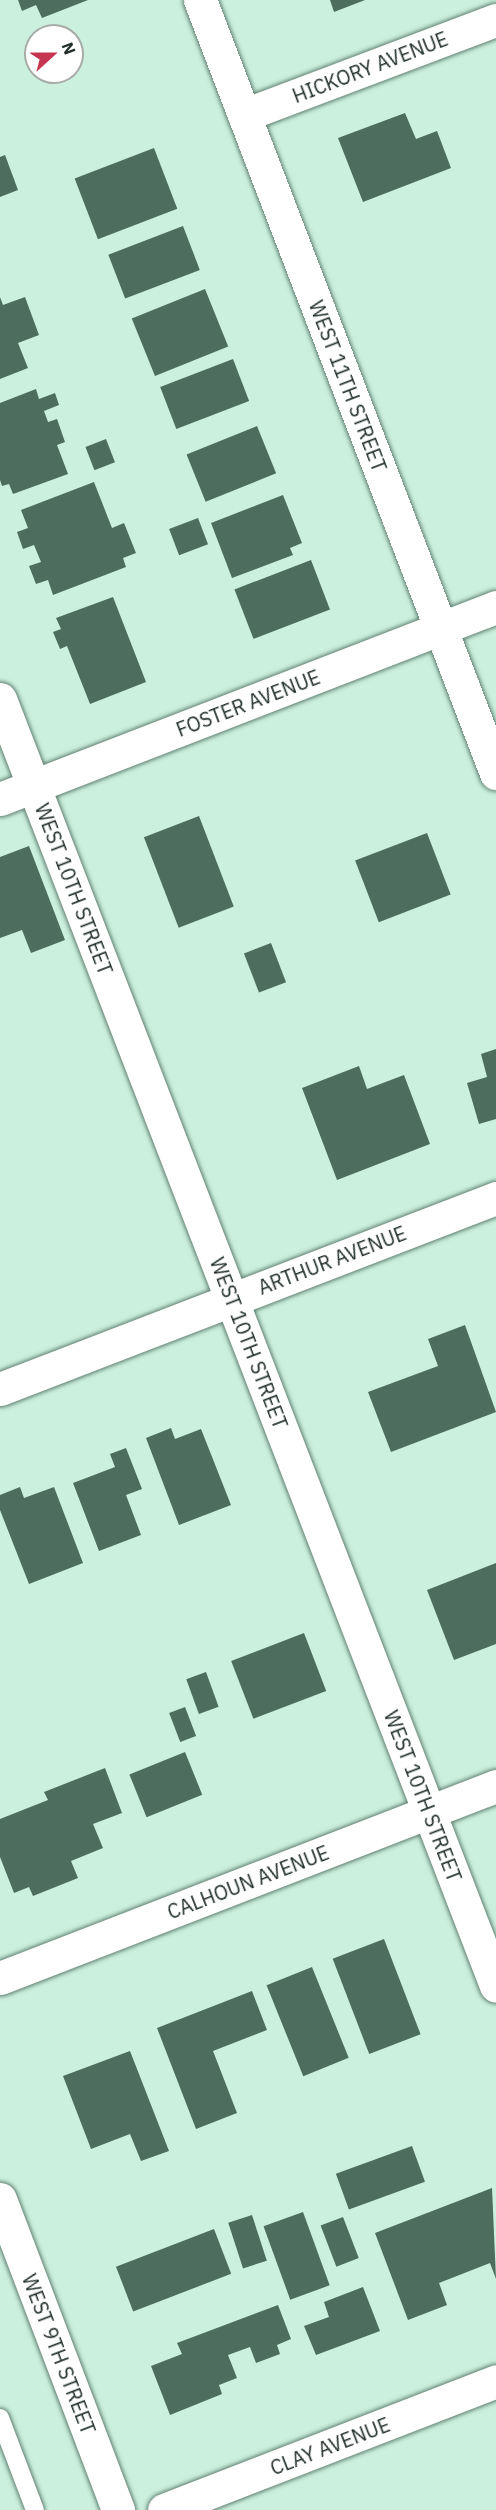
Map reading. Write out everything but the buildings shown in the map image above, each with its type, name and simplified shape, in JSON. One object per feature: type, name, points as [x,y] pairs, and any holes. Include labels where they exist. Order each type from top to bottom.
[{"type":"street","name":"WEST 11TH STREET","points":[[200,0],[496,773]]},
{"type":"street","name":"HICKORY AVENUE","points":[[244,115],[496,20]]},
{"type":"street","name":"FOSTER AVENUE","points":[[0,799],[496,608]]},
{"type":"street","name":"WEST 10TH STREET","points":[[0,699],[496,1986]]},
{"type":"street","name":"ARTHUR AVENUE","points":[[0,1389],[231,1298],[496,1198]]},
{"type":"street","name":"CALHOUN AVENUE","points":[[0,1978],[496,1786]]},
{"type":"street","name":"WEST 9TH STREET","points":[[0,2199],[118,2510]]},
{"type":"street","name":"CLAY AVENUE","points":[[164,2510],[496,2381]]},
{"type":"lane","points":[[0,2418],[35,2510]]}]
